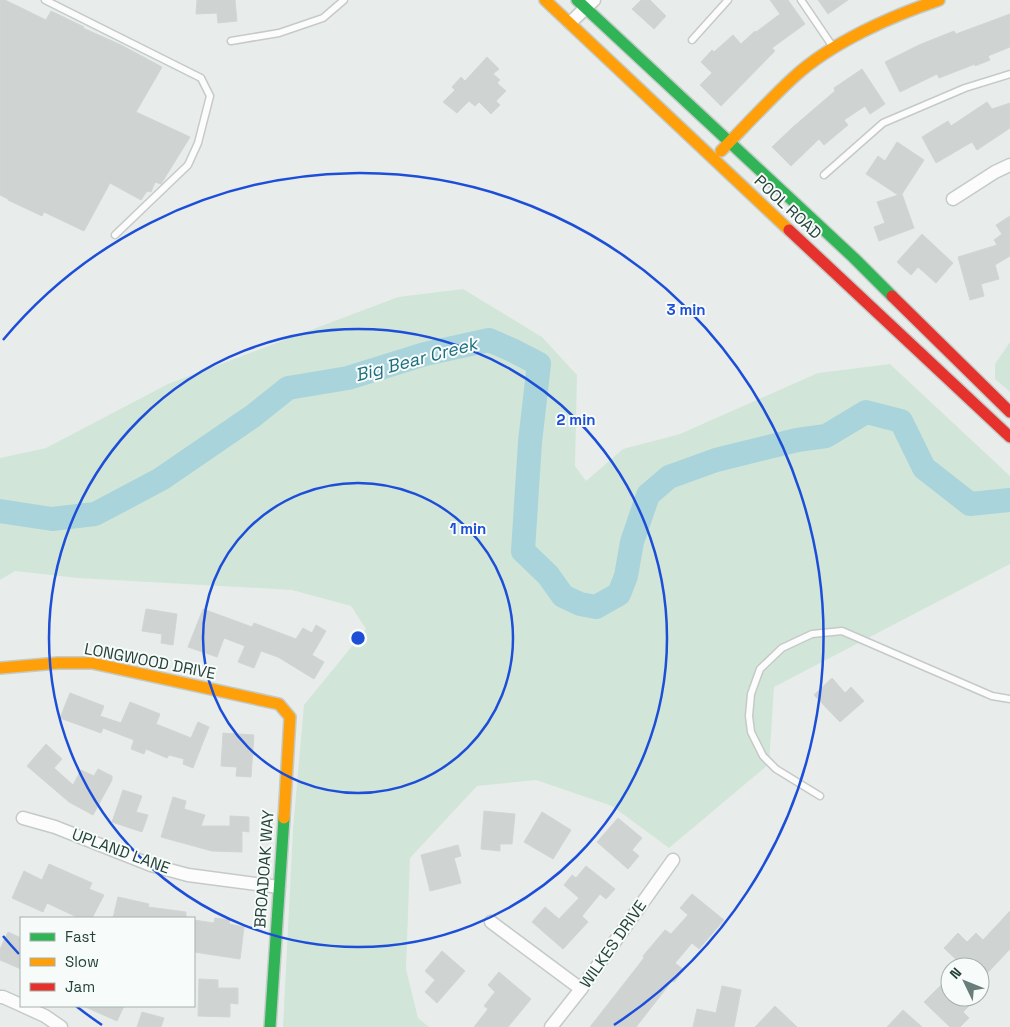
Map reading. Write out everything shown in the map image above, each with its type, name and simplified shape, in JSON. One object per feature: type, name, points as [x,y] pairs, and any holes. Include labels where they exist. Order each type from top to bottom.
[{"type":"main road","name":"POOL ROAD","points":[[545,0],[713,160],[1010,437]]},
{"type":"main road","points":[[713,160],[795,76],[834,48],[868,29],[939,0]]},
{"type":"main road","name":"POOL ROAD","points":[[585,3],[854,258],[1010,412]]},
{"type":"main road","name":"LONGWOOD DRIVE","points":[[0,668],[58,663],[92,663],[279,704],[288,714]]},
{"type":"main road","name":"BROADOAK WAY","points":[[270,1027],[290,717],[288,714]]},
{"type":"street","points":[[570,24],[585,3]]},
{"type":"street","points":[[953,199],[995,172],[1010,165]]},
{"type":"street","name":"UPLAND LANE","points":[[23,818],[55,827],[151,865],[188,875],[279,887]]},
{"type":"street","name":"WILKES DRIVE","points":[[551,1027],[582,989],[672,860]]},
{"type":"street","points":[[490,922],[582,989]]},
{"type":"street","points":[[0,996],[20,1004]]},
{"type":"street","points":[[26,1007],[61,1027]]},
{"type":"lane","points":[[45,0],[201,78],[210,96],[198,143],[188,165],[115,235]]},
{"type":"lane","points":[[231,41],[279,34],[323,18],[344,0]]},
{"type":"lane","points":[[692,40],[728,0]]},
{"type":"lane","points":[[801,0],[834,48]]},
{"type":"lane","points":[[824,174],[883,123],[965,88],[1010,74]]},
{"type":"lane","points":[[820,796],[776,769],[762,756],[751,732],[749,716],[751,694],[760,669],[782,648],[812,634],[842,631],[992,696],[1010,699]]},
{"type":"green space","points":[[463,289],[542,337],[577,375],[575,466],[586,481],[623,449],[680,434],[818,373],[890,364],[1010,476],[1010,564],[774,687],[769,764],[669,848],[612,806],[536,780],[477,786],[410,858],[406,969],[418,1018],[429,1027],[283,1027],[293,829],[304,705],[366,629],[351,606],[292,590],[78,578],[15,571],[0,580],[0,458],[46,448],[168,384],[398,297]]},
{"type":"green space","points":[[1010,342],[1010,392],[995,379],[995,364]]},
{"type":"building","points":[[0,0],[5,0],[46,20],[51,11],[162,67],[136,112],[190,137],[161,184],[155,182],[151,192],[147,191],[141,200],[110,183],[84,231],[44,212],[42,216],[0,195]]},
{"type":"building","points":[[197,0],[235,0],[237,21],[218,23],[217,13],[196,14]]},
{"type":"building","points":[[641,0],[650,0],[666,16],[654,29],[632,9]]},
{"type":"building","points":[[770,0],[788,0],[805,24],[772,48],[775,51],[721,106],[700,85],[712,73],[701,62],[712,50],[714,52],[733,35],[741,44],[755,31],[780,14]]},
{"type":"building","points":[[818,0],[848,0],[828,14]]},
{"type":"building","points":[[1010,14],[1010,47],[988,56],[990,60],[939,78],[937,74],[900,92],[885,62],[919,45],[954,31],[956,34]]},
{"type":"building","points":[[487,57],[499,69],[493,74],[500,80],[497,83],[506,91],[496,101],[500,105],[491,114],[479,102],[475,106],[469,101],[457,113],[443,102],[455,90],[452,87],[461,77],[465,81]]},
{"type":"building","points":[[862,69],[885,104],[870,114],[865,106],[844,120],[848,125],[824,145],[819,139],[791,166],[772,147],[835,91],[834,88]]},
{"type":"building","points":[[987,102],[992,109],[1010,103],[1010,128],[977,150],[972,142],[936,163],[922,137],[948,121],[951,126]]},
{"type":"building","points":[[897,142],[924,160],[902,194],[914,228],[879,241],[874,227],[885,223],[877,202],[898,195],[866,174],[878,156],[885,161]]},
{"type":"building","points":[[1010,216],[1010,256],[995,265],[999,279],[981,284],[984,296],[970,300],[958,257],[997,245],[994,240],[1002,234],[996,225]]},
{"type":"building","points":[[922,234],[953,263],[936,283],[918,267],[911,275],[897,262]]},
{"type":"building","points":[[146,609],[177,614],[173,645],[161,643],[162,634],[142,631]]},
{"type":"building","points":[[203,609],[252,627],[254,623],[296,639],[303,628],[312,633],[316,625],[326,631],[312,655],[324,662],[314,679],[278,657],[261,651],[254,668],[238,662],[245,646],[224,638],[217,657],[188,647]]},
{"type":"building","points":[[832,678],[845,693],[851,687],[864,701],[840,722],[814,695]]},
{"type":"building","points":[[70,693],[104,706],[100,716],[121,723],[130,702],[160,714],[156,724],[191,738],[198,722],[209,727],[193,768],[183,764],[184,759],[169,755],[167,758],[146,749],[144,754],[131,749],[134,740],[103,728],[101,733],[60,718]]},
{"type":"building","points":[[223,733],[254,735],[251,777],[236,776],[237,767],[221,766]]},
{"type":"building","points":[[46,744],[62,759],[54,768],[73,785],[81,770],[94,776],[98,769],[112,776],[112,780],[93,815],[69,802],[27,766]]},
{"type":"building","points":[[123,790],[142,796],[136,812],[148,815],[142,832],[112,822]]},
{"type":"building","points":[[173,797],[186,801],[184,809],[205,815],[201,826],[230,826],[230,816],[249,817],[249,832],[242,831],[242,852],[212,851],[161,837]]},
{"type":"building","points":[[484,811],[515,814],[512,844],[500,844],[500,851],[481,849]]},
{"type":"building","points":[[542,812],[571,830],[553,859],[524,842]]},
{"type":"building","points":[[618,818],[642,838],[632,850],[639,856],[628,869],[597,842]]},
{"type":"building","points":[[458,845],[461,856],[454,858],[461,883],[430,891],[421,855]]},
{"type":"building","points":[[49,864],[92,883],[89,889],[104,895],[93,917],[77,917],[47,903],[43,912],[12,898],[24,871],[42,880]]},
{"type":"building","points":[[586,866],[615,889],[606,899],[600,894],[582,916],[588,922],[563,949],[532,922],[545,907],[559,919],[579,898],[564,885],[572,875],[576,878]]},
{"type":"building","points":[[692,894],[724,920],[699,949],[692,943],[675,963],[684,970],[674,982],[672,981],[636,1027],[590,1027],[644,958],[643,956],[665,930],[671,934],[688,915],[680,908]]},
{"type":"building","points":[[118,897],[149,904],[148,907],[186,912],[186,917],[113,917]]},
{"type":"building","points":[[1010,911],[1010,949],[990,970],[990,957],[953,957],[944,948],[958,933],[967,942],[976,933],[983,940]]},
{"type":"building","points":[[215,918],[230,920],[229,924],[244,927],[240,959],[195,952],[195,920],[214,923]]},
{"type":"building","points":[[8,932],[20,938],[20,969],[0,960],[0,949]]},
{"type":"building","points":[[442,951],[465,971],[437,1003],[425,992],[435,980],[425,971]]},
{"type":"building","points":[[499,972],[531,999],[508,1027],[474,1027],[488,1009],[484,1006],[495,992],[488,985]]},
{"type":"building","points":[[199,979],[218,980],[218,988],[238,988],[238,1004],[230,1003],[230,1017],[198,1016]]},
{"type":"building","points":[[722,986],[741,990],[734,1027],[693,1027],[697,1009],[716,1013]]},
{"type":"building","points":[[940,986],[940,1007],[968,1007],[963,1012],[969,1018],[960,1027],[950,1027],[924,1002]]},
{"type":"building","points":[[775,1006],[797,1027],[755,1027]]},
{"type":"building","points":[[85,1007],[124,1007],[117,1021]]},
{"type":"building","points":[[903,1010],[922,1027],[887,1027]]},
{"type":"building","points":[[142,1012],[164,1018],[161,1027],[137,1027]]},
{"type":"waterway","name":"Big Bear Creek","points":[[0,511],[52,519],[95,514],[161,479],[253,416],[288,388],[348,378],[425,354],[489,340],[539,364],[530,442],[523,551],[548,575],[563,596],[580,604],[596,607],[619,594],[626,576],[632,542],[648,495],[669,477],[716,460],[797,440],[826,436],[866,412],[901,421],[924,468],[970,504],[1010,500]]},
{"type":"traffic: fast","points":[[577,0],[854,258],[892,296]]},
{"type":"traffic: fast","points":[[270,1027],[284,818]]},
{"type":"traffic: slow","points":[[545,0],[789,230]]},
{"type":"traffic: slow","points":[[721,151],[794,77],[826,53],[882,22],[939,0]]},
{"type":"traffic: slow","points":[[0,668],[58,663],[92,663],[279,704],[290,717],[284,818]]},
{"type":"traffic: jam","points":[[789,230],[1010,437]]},
{"type":"traffic: jam","points":[[892,296],[1010,412]]}]
